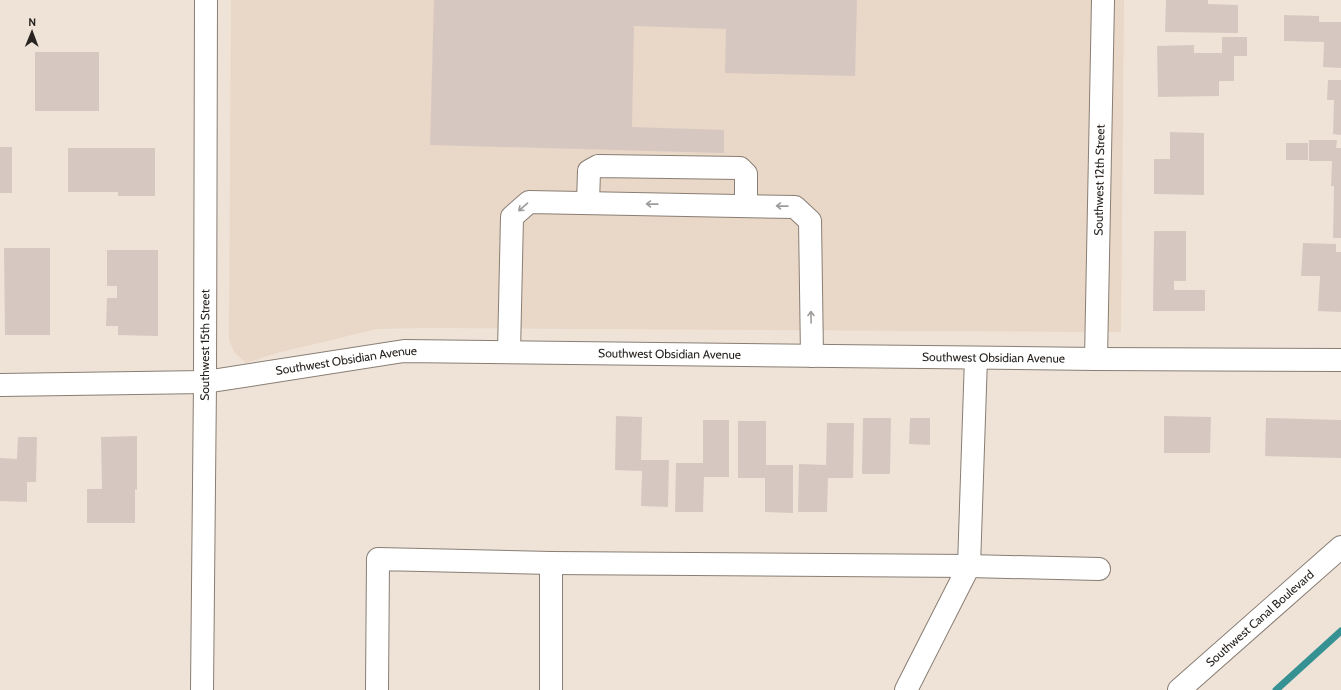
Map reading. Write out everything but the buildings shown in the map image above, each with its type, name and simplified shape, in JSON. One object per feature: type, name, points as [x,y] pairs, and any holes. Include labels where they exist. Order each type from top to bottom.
[{"type":"street","name":"Southwest 15th Street","points":[[202,690],[205,382],[206,0]]},
{"type":"street","name":"Southwest 12th Street","points":[[1096,359],[1102,0]]},
{"type":"street","points":[[588,203],[589,171],[598,166],[740,168],[746,174],[746,206]]},
{"type":"street","points":[[509,352],[512,217],[529,202],[795,207],[810,221],[812,356]]},
{"type":"street","name":"Southwest Obsidian Avenue","points":[[0,385],[205,382],[404,350],[976,358],[1341,360]]},
{"type":"street","points":[[906,690],[969,566],[976,358]]},
{"type":"street","name":"Southwest Canal Boulevard","points":[[1178,690],[1341,547]]},
{"type":"street","points":[[377,690],[378,559],[969,566],[1099,570]]},
{"type":"street","points":[[551,562],[551,690]]},
{"type":"shaded area","points":[[231,0],[1124,0],[1121,332],[377,329],[277,353],[246,363],[234,352],[229,340]]},
{"type":"waterway","points":[[1276,690],[1341,631]]}]
